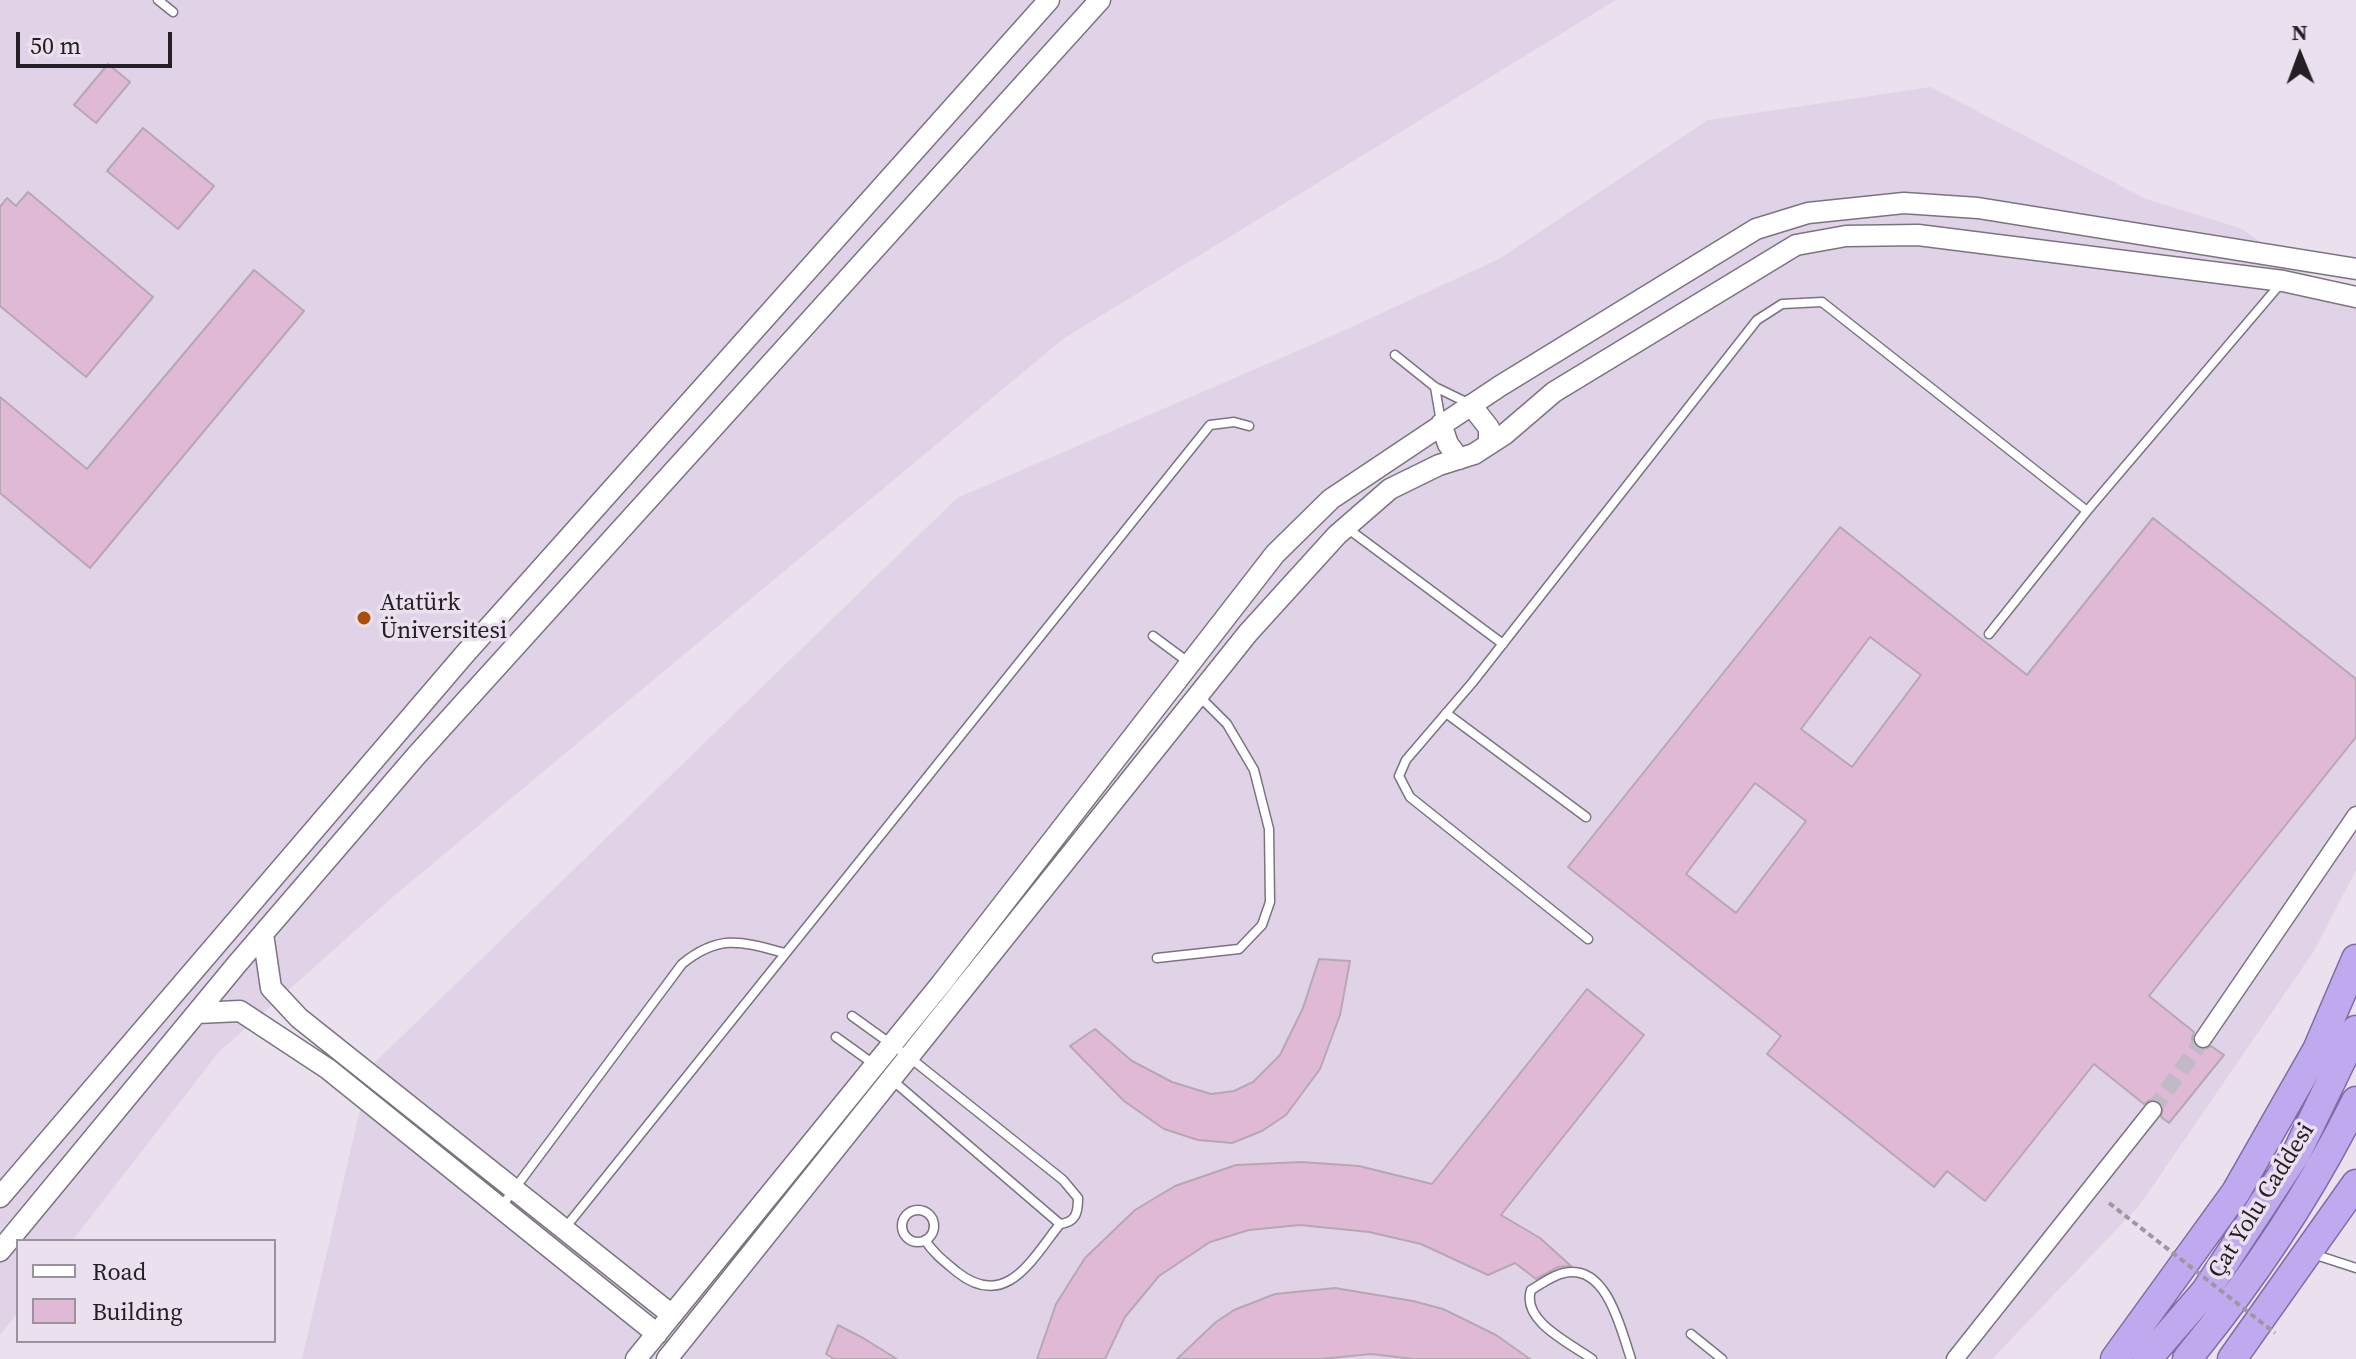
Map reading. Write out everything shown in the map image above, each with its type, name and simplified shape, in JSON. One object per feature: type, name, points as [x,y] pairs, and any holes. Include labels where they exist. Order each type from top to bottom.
[{"type":"highway","points":[[2115,1359],[2236,1192],[2317,1050],[2356,959]]},
{"type":"highway","name":"Çat Yolu Caddesi","points":[[2147,1359],[2205,1292],[2297,1152],[2356,1030]]},
{"type":"highway","name":"Çat Yolu Caddesi","points":[[2187,1359],[2234,1299],[2335,1144],[2356,1101]]},
{"type":"highway","points":[[2232,1359],[2356,1184]]},
{"type":"street","points":[[0,1197],[474,643],[1049,0]]},
{"type":"street","points":[[0,1251],[263,934],[416,756],[1100,0]]},
{"type":"street","points":[[636,1359],[891,1045],[1275,554],[1331,499],[1441,424],[1756,229],[1808,213],[1904,203],[1978,208],[2356,269]]},
{"type":"street","points":[[667,1359],[1248,633],[1346,527],[1390,489],[1489,444],[1554,392],[1796,245],[1846,236],[1918,235],[2283,281],[2356,297]]},
{"type":"street","points":[[1471,405],[1489,428],[1489,444]]},
{"type":"street","points":[[1441,424],[1448,444],[1459,459]]},
{"type":"street","points":[[2203,1039],[2356,815]]},
{"type":"street","points":[[263,934],[271,988],[299,1018],[672,1315]]},
{"type":"street","points":[[197,1013],[240,1011],[328,1069],[657,1334]]},
{"type":"street","points":[[1955,1359],[2153,1110]]},
{"type":"lane","points":[[158,0],[173,12]]},
{"type":"lane","points":[[1989,634],[2087,511],[2283,281]]},
{"type":"lane","points":[[1588,939],[1410,797],[1399,776],[1406,760],[1503,644],[1757,320],[1782,304],[1822,302],[2087,511]]},
{"type":"lane","points":[[1395,355],[1435,387],[1471,405]]},
{"type":"lane","points":[[1435,387],[1441,424]]},
{"type":"lane","points":[[564,1229],[1210,425],[1234,422],[1249,426]]},
{"type":"lane","points":[[1346,527],[1503,644]]},
{"type":"lane","points":[[1153,636],[1189,663]]},
{"type":"lane","points":[[1157,958],[1239,949],[1262,925],[1270,902],[1269,829],[1254,770],[1227,724],[1198,695]]},
{"type":"lane","points":[[1446,713],[1586,817]]},
{"type":"lane","points":[[500,1208],[682,964],[701,948],[719,942],[744,942],[784,953]]},
{"type":"lane","points":[[852,1016],[909,1057],[1063,1180],[1078,1198],[1078,1213],[1069,1223],[1060,1224],[1017,1277],[994,1286],[965,1278],[933,1252],[925,1240]]},
{"type":"lane","points":[[836,1037],[875,1065],[1060,1224]]},
{"type":"lane","points":[[921,1210],[933,1221],[933,1232],[925,1240],[914,1242],[902,1231],[902,1220],[910,1211],[921,1210]]},
{"type":"lane","points":[[2308,1253],[2356,1268]]},
{"type":"lane","points":[[1592,1359],[1531,1314],[1527,1301],[1531,1290],[1561,1273],[1578,1273],[1592,1279],[1603,1290],[1631,1359]]},
{"type":"lane","points":[[1691,1334],[1722,1359]]},
{"type":"path","points":[[2109,1203],[2275,1333]]},
{"type":"shaded area","name":"Atatürk Üniversitesi","points":[[0,0],[1616,0],[1063,339],[394,896],[218,1053],[74,1239],[16,1239],[16,1315],[0,1335]]},
{"type":"shaded area","points":[[1931,87],[2146,199],[2240,228],[2356,305],[2356,870],[2314,951],[2139,1206],[1992,1359],[302,1359],[370,1067],[957,498],[1334,335],[1499,259],[1708,120]]},
{"type":"building","points":[[108,64],[130,82],[96,123],[74,105]]},
{"type":"building","points":[[143,128],[214,186],[178,229],[107,171]]},
{"type":"building","points":[[28,192],[153,297],[86,377],[0,306],[0,207],[7,198],[16,206]]},
{"type":"building","points":[[254,270],[304,311],[90,568],[0,493],[0,397],[87,469]]},
{"type":"building","points":[[2153,518],[2356,679],[2356,737],[2149,996],[2194,1032],[2192,1039],[2196,1048],[2203,1050],[2211,1046],[2224,1055],[2169,1123],[2161,1117],[2163,1107],[2159,1101],[2150,1100],[2144,1104],[2094,1064],[1985,1201],[1947,1171],[1934,1187],[1767,1054],[1781,1036],[1568,867],[1840,527],[2027,675]],"holes":[[[1870,637],[1921,675],[1852,767],[1801,729]],[[1755,783],[1806,821],[1736,913],[1686,874]]]},
{"type":"building","points":[[1319,959],[1350,961],[1340,1015],[1320,1069],[1286,1115],[1262,1131],[1232,1143],[1198,1140],[1164,1129],[1124,1101],[1070,1046],[1095,1029],[1132,1061],[1172,1082],[1211,1094],[1234,1091],[1253,1082],[1280,1055],[1303,1008]]},
{"type":"building","points":[[1587,989],[1644,1035],[1501,1215],[1540,1238],[1571,1266],[1558,1267],[1536,1279],[1515,1263],[1488,1275],[1421,1244],[1369,1232],[1300,1225],[1249,1230],[1210,1242],[1159,1276],[1125,1317],[1105,1359],[1037,1359],[1056,1304],[1085,1258],[1135,1210],[1175,1186],[1236,1165],[1301,1162],[1359,1166],[1432,1184]]},
{"type":"building","points":[[1335,1288],[1443,1309],[1496,1335],[1530,1359],[1413,1359],[1371,1354],[1321,1359],[1177,1359],[1216,1322],[1234,1310],[1275,1294]]},
{"type":"building","points":[[838,1325],[897,1359],[834,1359],[826,1354]]},
{"type":"tunnel","points":[[2153,1110],[2203,1039]]},
{"type":"place","name":"Atatürk Üniversitesi","points":[[364,618]]}]
